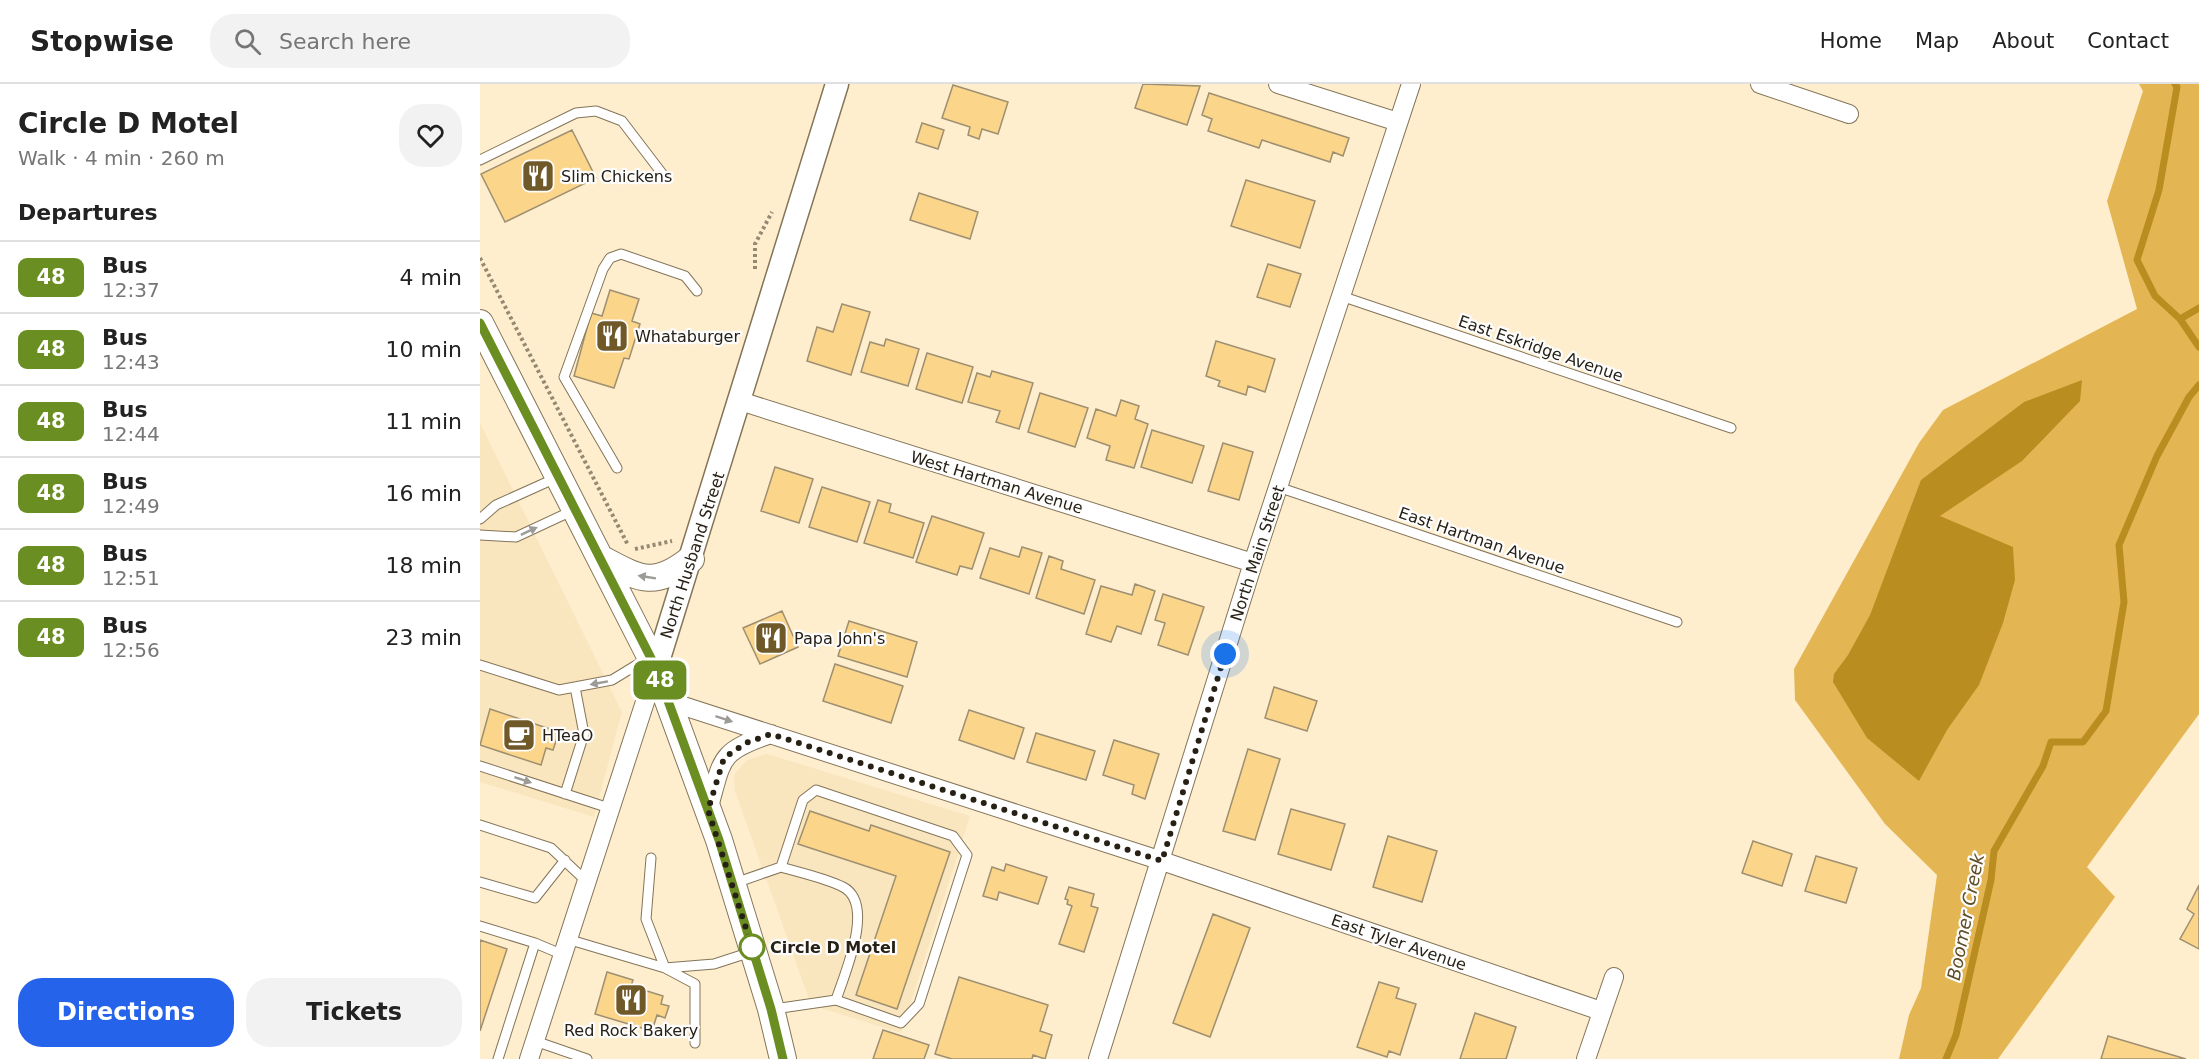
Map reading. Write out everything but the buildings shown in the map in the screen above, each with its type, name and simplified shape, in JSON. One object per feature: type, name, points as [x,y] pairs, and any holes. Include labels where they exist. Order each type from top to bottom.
[{"type":"main road","points":[[483,339],[558,477],[653,662],[708,810],[732,883],[771,1009],[783,1059]]},
{"type":"main road","points":[[600,558],[627,573],[657,579],[676,571],[683,549]]},
{"type":"street","name":"North Husband Street","points":[[529,1059],[609,808],[653,662],[683,549],[740,401],[837,84]]},
{"type":"street","points":[[1278,84],[1398,122]]},
{"type":"street","name":"North Main Street","points":[[1098,1059],[1162,861],[1253,563],[1411,84]]},
{"type":"street","points":[[1760,84],[1849,114]]},
{"type":"street","name":"West Hartman Avenue","points":[[740,401],[1253,563]]},
{"type":"street","name":"East Tyler Avenue","points":[[668,701],[1162,861],[1601,1011]]},
{"type":"street","points":[[708,810],[724,758],[746,743],[771,734]]},
{"type":"street","points":[[1586,1059],[1614,977]]},
{"type":"lane","points":[[480,160],[576,112],[596,111],[622,121],[664,176]]},
{"type":"lane","points":[[616,468],[564,377],[603,269],[610,258],[621,254],[685,276],[697,291]]},
{"type":"lane","name":"East Eskridge Avenue","points":[[1341,296],[1731,428]]},
{"type":"lane","points":[[480,519],[496,505],[558,477]]},
{"type":"lane","name":"East Hartman Avenue","points":[[1278,487],[1677,622]]},
{"type":"lane","points":[[480,535],[516,537],[575,510]]},
{"type":"lane","points":[[480,665],[560,690],[612,680],[653,662]]},
{"type":"lane","points":[[566,794],[584,734],[575,687]]},
{"type":"lane","points":[[480,766],[609,808]]},
{"type":"lane","points":[[771,1009],[836,1000],[901,1023],[919,1004],[967,855],[953,836],[816,790],[803,800],[782,867]]},
{"type":"lane","points":[[480,825],[551,848],[585,879]]},
{"type":"lane","points":[[651,858],[646,919],[665,968],[694,984],[695,1043]]},
{"type":"lane","points":[[480,882],[535,898],[565,860]]},
{"type":"lane","points":[[732,883],[782,867],[846,888],[853,897],[860,926],[836,1000]]},
{"type":"lane","points":[[480,926],[535,943],[665,968],[714,964],[753,952]]},
{"type":"lane","points":[[498,1059],[535,943]]},
{"type":"lane","points":[[535,1041],[582,1058]]},
{"type":"path","points":[[756,277],[755,244],[774,209]]},
{"type":"path","points":[[480,258],[631,550],[683,549]]},
{"type":"shaded area","points":[[2139,84],[2199,84],[2199,714],[2087,867],[2115,897],[1998,1059],[1899,1059],[1909,1015],[1921,988],[1937,875],[1885,824],[1795,700],[1794,669],[1919,443],[1943,410],[2137,309],[2107,201],[2143,91]]},
{"type":"shaded area","points":[[2082,380],[2080,401],[2022,461],[1940,516],[2013,547],[2015,580],[2003,623],[1979,685],[1947,730],[1919,781],[1867,738],[1833,682],[1834,674],[1848,655],[1870,615],[1921,480],[2024,402]]},
{"type":"shaded area","points":[[480,423],[622,712],[594,817],[480,782]]},
{"type":"shaded area","name":"Circle D Motel","points":[[767,754],[970,816],[901,1033],[811,1005],[735,791],[734,775],[747,760]]},
{"type":"waterway","name":"Boomer Creek","points":[[2175,84],[2177,87],[2159,190],[2137,260],[2155,296],[2180,319],[2199,347]]},
{"type":"waterway","points":[[2180,319],[2199,308]]},
{"type":"waterway","name":"Boomer Creek","points":[[1946,1059],[1956,1035],[1991,880],[1994,851],[2043,766],[2051,742],[2083,742],[2106,711],[2124,602],[2119,545],[2157,456],[2189,397],[2199,385]]},
{"type":"bus line","name":"48","points":[[480,323],[656,668],[719,840],[771,1009],[783,1059]]},
{"type":"place","name":"Slim Chickens","points":[[538,176]]},
{"type":"place","name":"Whataburger","points":[[612,336]]},
{"type":"place","name":"Papa John's","points":[[771,638]]},
{"type":"place","name":"HTeaO","points":[[519,735]]},
{"type":"place","name":"Circle D Motel","points":[[752,947]]},
{"type":"place","name":"Red Rock Bakery","points":[[631,1000]]},
{"type":"route","points":[[752,947],[708,810],[724,758],[746,743],[771,734],[1162,861],[1225,654]]}]
